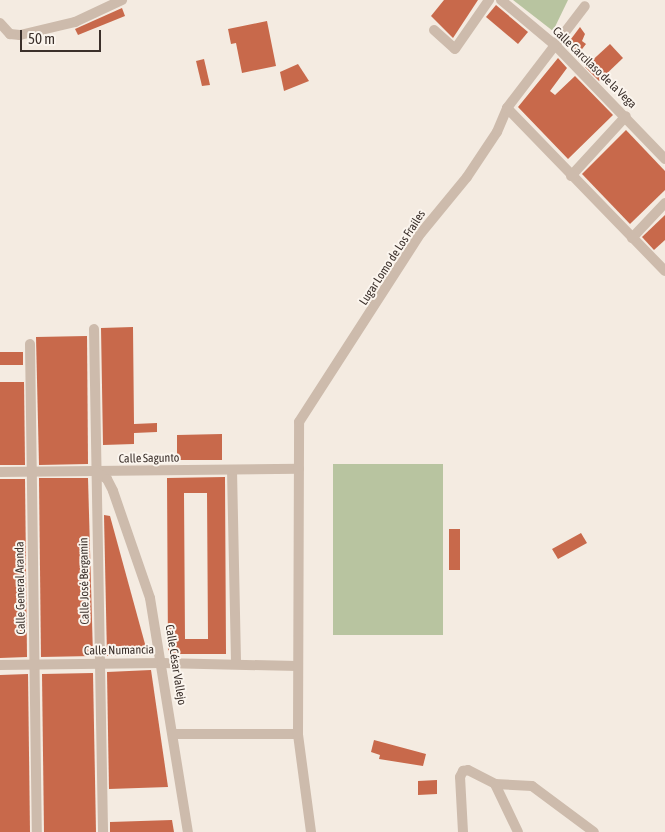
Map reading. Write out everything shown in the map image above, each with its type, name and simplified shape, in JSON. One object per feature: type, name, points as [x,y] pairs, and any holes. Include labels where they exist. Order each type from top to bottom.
[{"type":"street","points":[[0,23],[10,34],[20,35],[75,22],[122,0]]},
{"type":"street","points":[[434,30],[455,49],[489,0]]},
{"type":"street","name":"Calle Carcilaso de la Vega","points":[[501,0],[556,46],[626,116],[665,159]]},
{"type":"street","name":"Lugar Lomo de Los Frailes","points":[[299,469],[299,422],[421,233],[467,176],[497,132],[507,108],[585,6]]},
{"type":"street","points":[[507,108],[665,271]]},
{"type":"street","points":[[571,176],[626,116]]},
{"type":"street","points":[[632,238],[665,203]]},
{"type":"street","name":"Calle José Bergamin","points":[[94,329],[103,832]]},
{"type":"street","name":"Calle General Aranda","points":[[30,344],[37,832]]},
{"type":"street","points":[[299,469],[298,734],[311,832]]},
{"type":"street","name":"Calle Sagunto","points":[[0,472],[299,469]]},
{"type":"street","points":[[232,470],[236,664]]},
{"type":"street","points":[[113,491],[127,471]]},
{"type":"street","name":"Calle César Vallejo","points":[[96,472],[107,479],[113,491],[150,598],[188,832]]},
{"type":"street","points":[[97,504],[105,500],[118,508]]},
{"type":"street","name":"Calle Numancia","points":[[0,665],[162,663],[298,666]]},
{"type":"street","points":[[173,734],[298,734]]},
{"type":"street","points":[[463,832],[460,796],[463,771],[483,775],[496,784],[518,832]]},
{"type":"street","points":[[496,784],[532,786],[594,832]]},
{"type":"green space","points":[[513,0],[568,0],[553,31]]},
{"type":"green space","points":[[333,464],[443,464],[443,635],[333,635]]},
{"type":"building","points":[[444,0],[478,0],[453,38],[431,16]]},
{"type":"building","points":[[496,5],[528,32],[518,44],[486,17]]},
{"type":"building","points":[[122,8],[125,16],[78,35],[75,29]]},
{"type":"building","points":[[267,21],[276,66],[242,73],[236,43],[231,44],[228,29]]},
{"type":"building","points":[[580,27],[585,34],[582,41],[586,44],[579,53],[568,43]]},
{"type":"building","points":[[610,44],[623,58],[599,81],[585,67]]},
{"type":"building","points":[[558,58],[567,68],[550,91],[555,95],[575,76],[613,115],[568,159],[518,107]]},
{"type":"building","points":[[204,59],[210,85],[202,86],[196,61]]},
{"type":"building","points":[[298,64],[309,81],[284,91],[280,72]]},
{"type":"building","points":[[626,130],[665,171],[665,190],[630,224],[582,174]]},
{"type":"building","points":[[665,215],[665,240],[654,250],[642,237]]},
{"type":"building","points":[[133,327],[134,424],[157,423],[157,432],[134,433],[134,444],[103,445],[101,328]]},
{"type":"building","points":[[87,336],[88,464],[39,465],[36,337]]},
{"type":"building","points":[[0,352],[23,352],[23,365],[0,365]]},
{"type":"building","points":[[0,382],[24,382],[25,465],[0,465]]},
{"type":"building","points":[[222,434],[222,460],[177,460],[177,435]]},
{"type":"building","points":[[225,477],[226,654],[168,654],[167,478]],"holes":[[[184,493],[207,493],[208,639],[185,639]]]},
{"type":"building","points":[[39,478],[88,478],[93,656],[41,657]]},
{"type":"building","points":[[0,479],[25,479],[27,657],[0,658]]},
{"type":"building","points":[[104,515],[110,516],[148,655],[107,656]]},
{"type":"building","points":[[449,529],[460,529],[460,570],[449,570]]},
{"type":"building","points":[[581,533],[587,543],[558,559],[552,549]]},
{"type":"building","points":[[151,670],[168,787],[109,789],[107,672]]},
{"type":"building","points":[[93,673],[96,832],[44,832],[42,674]]},
{"type":"building","points":[[28,674],[30,832],[0,832],[0,675]]},
{"type":"building","points":[[374,740],[426,754],[423,766],[379,759],[380,755],[371,752]]},
{"type":"building","points":[[437,780],[437,794],[418,795],[418,781]]},
{"type":"building","points":[[172,820],[174,832],[110,832],[110,822]]}]
